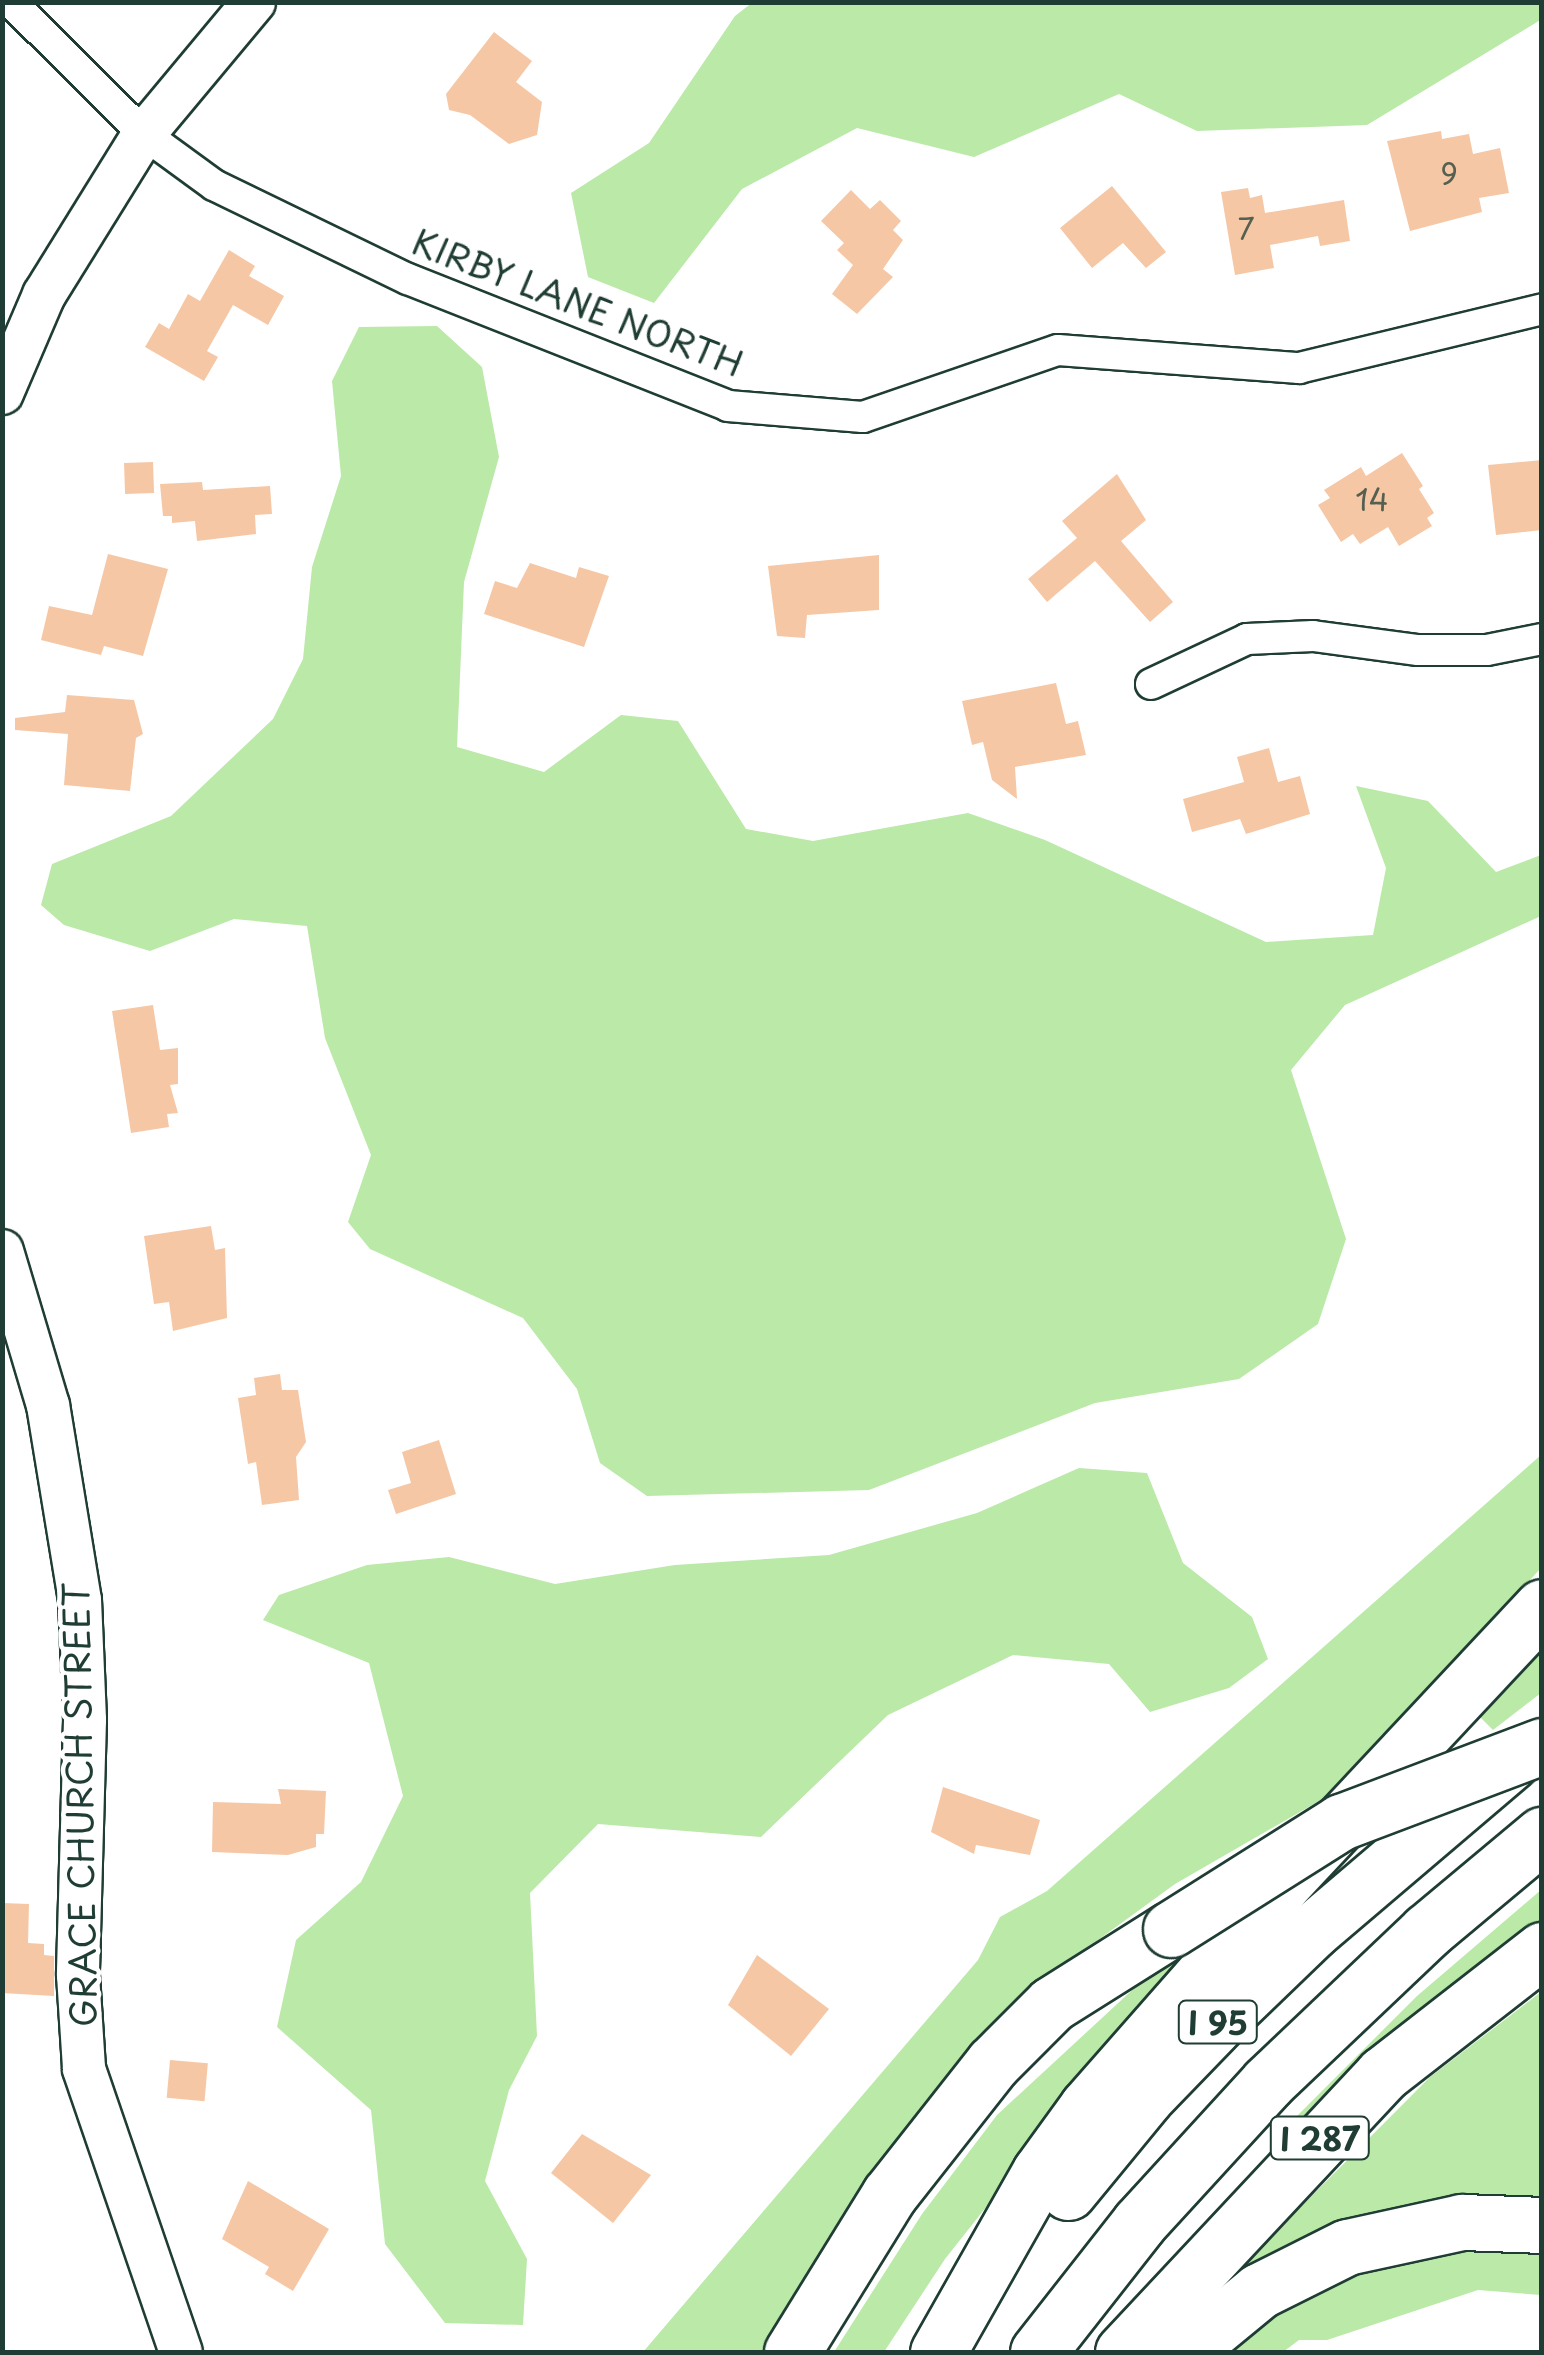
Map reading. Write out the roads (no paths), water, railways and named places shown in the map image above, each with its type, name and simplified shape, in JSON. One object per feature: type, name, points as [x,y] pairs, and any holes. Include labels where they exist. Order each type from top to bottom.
[{"type":"highway","points":[[940,2352],[1040,2172],[1088,2107],[1280,1886],[1542,1607]]},
{"type":"highway","points":[[792,2352],[879,2209],[993,2062],[1052,2004],[1341,1822],[1542,1742]]},
{"type":"highway","name":"I 95","points":[[940,2352],[1146,2097],[1228,2012],[1311,1932],[1542,1742]]},
{"type":"highway","name":"I 95","points":[[1038,2352],[1140,2223],[1268,2082],[1427,1931],[1542,1835]]},
{"type":"highway","name":"I 287","points":[[1123,2352],[1383,2074],[1542,1950]]},
{"type":"highway","points":[[1185,2352],[1259,2291],[1348,2246],[1462,2222],[1542,2226]]},
{"type":"street","name":"KIRBY LANE NORTH","points":[[11,2],[144,134],[214,184],[408,278],[728,406],[863,417],[1058,350],[1300,368],[1542,309]]},
{"type":"street","points":[[2,393],[44,295],[144,134],[254,2]]},
{"type":"street","points":[[1151,684],[1246,640],[1313,636],[1435,650],[1542,639]]},
{"type":"street","name":"GRACE CHURCH STREET","points":[[3,1252],[48,1406],[80,1600],[85,1720],[78,1975],[84,2069],[181,2352]]}]
